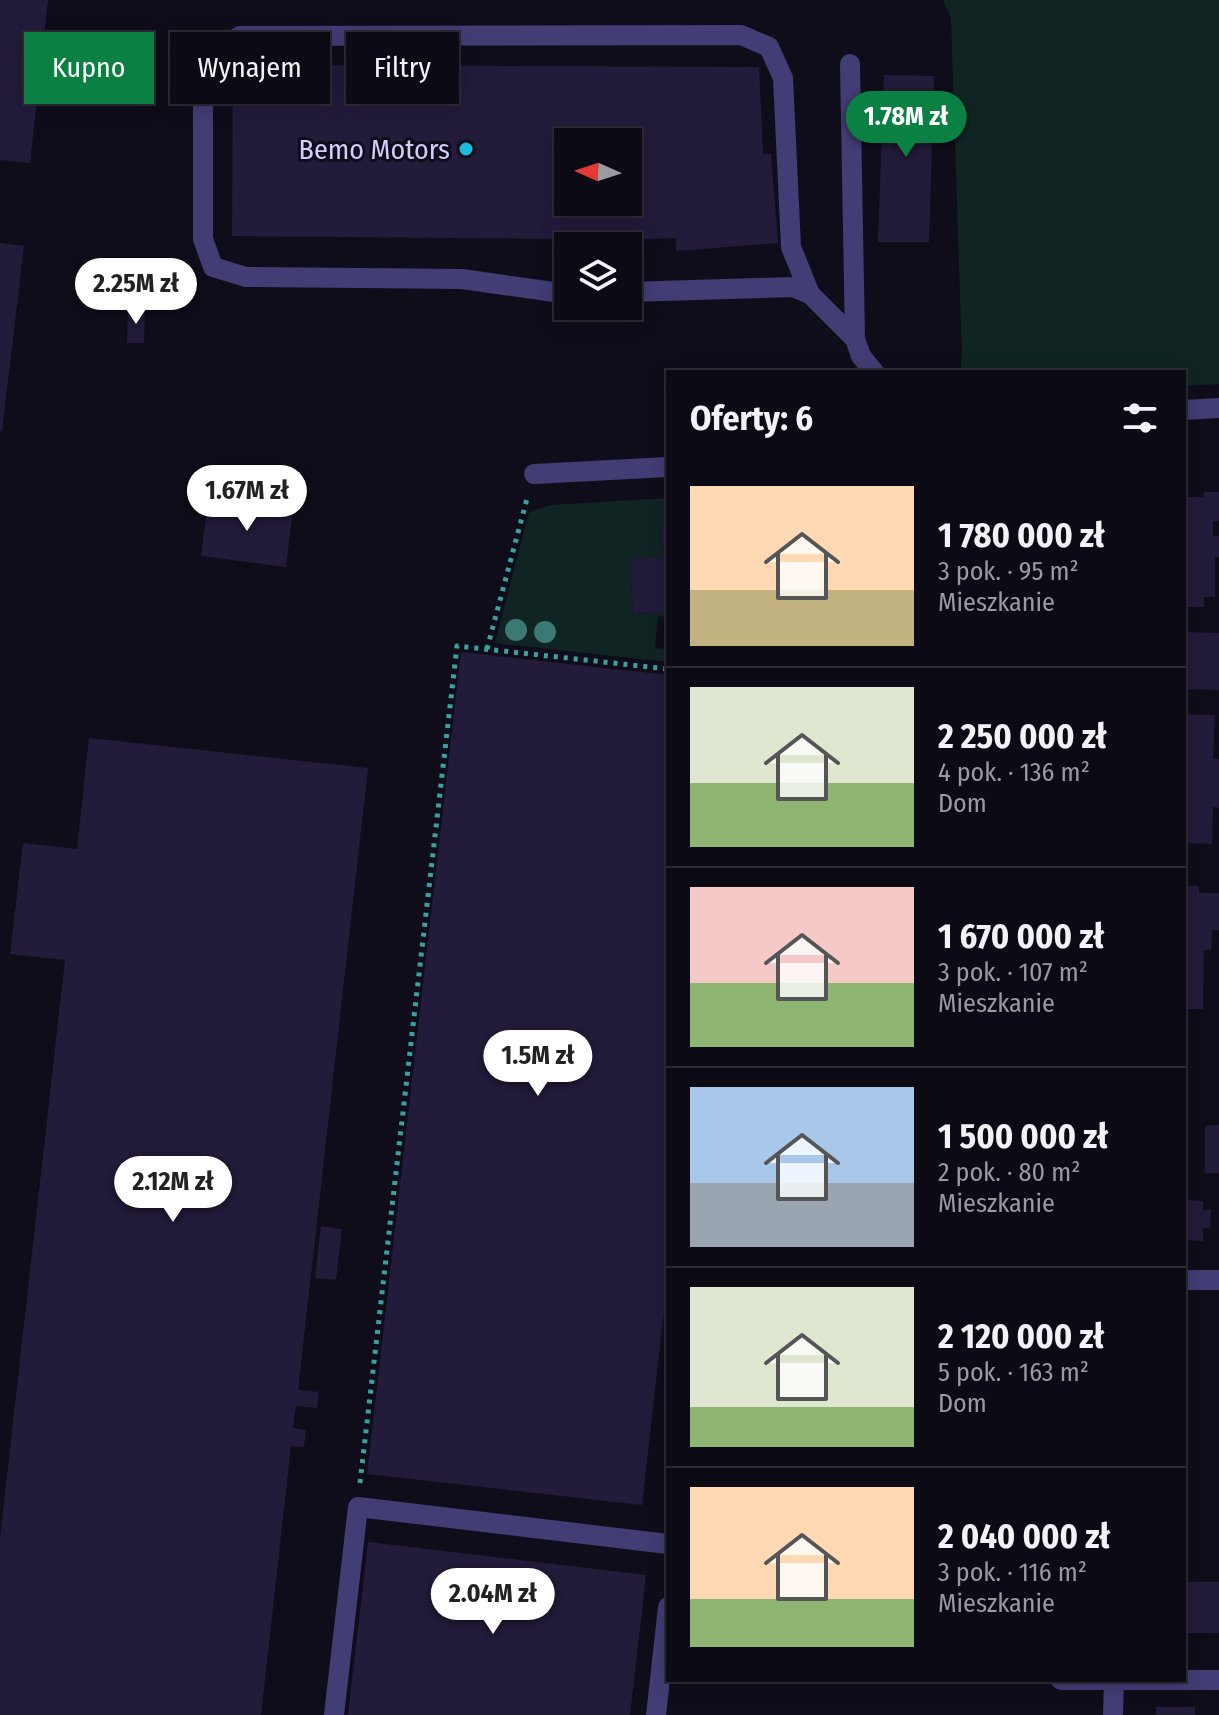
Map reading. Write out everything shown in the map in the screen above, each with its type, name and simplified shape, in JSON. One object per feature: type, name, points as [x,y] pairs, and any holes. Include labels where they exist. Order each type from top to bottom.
[{"type":"street","points":[[554,292],[462,279],[246,277],[213,267],[203,239],[203,81],[218,49],[240,36],[741,35],[769,47],[783,78],[791,247],[810,294]]},
{"type":"street","points":[[850,64],[855,339],[861,356],[872,370]]},
{"type":"street","points":[[642,292],[793,287],[810,294],[855,339]]},
{"type":"street","points":[[1186,410],[1219,408]]},
{"type":"street","points":[[534,474],[666,467]]},
{"type":"street","points":[[1186,1280],[1219,1280]]},
{"type":"street","points":[[334,1715],[358,1507],[666,1544]]},
{"type":"street","points":[[656,1715],[666,1625]]},
{"type":"street","points":[[1186,1680],[1219,1680]]},
{"type":"street","points":[[1113,1715],[1114,1682]]},
{"type":"path","points":[[487,649],[534,474]]},
{"type":"path","points":[[358,1507],[457,646],[666,669]]},
{"type":"green space","points":[[943,0],[1219,0],[1219,384],[1186,386],[1186,370],[960,370],[951,18]]},
{"type":"green space","points":[[666,498],[666,526],[661,527],[663,557],[630,560],[633,614],[666,612],[666,617],[658,616],[655,648],[666,649],[666,662],[495,643],[529,512],[551,505]]},
{"type":"building","points":[[0,0],[48,0],[44,32],[24,32],[24,104],[37,104],[30,163],[0,160]]},
{"type":"building","points":[[330,65],[346,65],[346,104],[459,104],[459,66],[759,67],[763,154],[771,154],[778,243],[676,251],[676,238],[642,239],[642,232],[554,232],[554,239],[232,236],[233,104],[330,104]]},
{"type":"building","points":[[884,75],[934,76],[929,242],[878,242]]},
{"type":"building","points":[[0,243],[24,246],[2,431],[0,431]]},
{"type":"building","points":[[128,308],[145,308],[144,343],[127,343]]},
{"type":"building","points":[[1204,492],[1219,492],[1219,521],[1213,521],[1213,536],[1219,536],[1219,557],[1215,557],[1215,597],[1204,597],[1204,607],[1186,607],[1186,497],[1203,497]]},
{"type":"building","points":[[208,500],[293,510],[286,567],[201,556]]},
{"type":"building","points":[[661,526],[666,526],[666,612],[633,614],[630,559],[663,557]]},
{"type":"building","points":[[1186,632],[1219,633],[1219,690],[1186,689]]},
{"type":"building","points":[[461,652],[666,675],[666,1294],[642,1505],[367,1474]]},
{"type":"building","points":[[1186,714],[1215,715],[1213,758],[1219,759],[1219,808],[1213,807],[1212,844],[1186,843]]},
{"type":"building","points":[[89,738],[368,768],[298,1390],[319,1392],[317,1408],[296,1406],[293,1428],[306,1430],[304,1447],[291,1446],[261,1715],[0,1715],[0,1538],[65,960],[10,954],[23,843],[77,849]]},
{"type":"building","points":[[1186,886],[1199,886],[1199,893],[1219,893],[1219,930],[1212,930],[1211,950],[1204,950],[1203,1009],[1186,1009]]},
{"type":"building","points":[[1219,1125],[1219,1173],[1205,1173],[1205,1126]]},
{"type":"building","points":[[1186,1200],[1203,1201],[1203,1210],[1211,1210],[1210,1228],[1203,1228],[1203,1241],[1186,1240]]},
{"type":"building","points":[[321,1226],[342,1229],[336,1280],[315,1278]]},
{"type":"building","points":[[368,1542],[646,1575],[630,1715],[348,1715]]},
{"type":"building","points":[[1186,1582],[1219,1582],[1219,1633],[1186,1633]]},
{"type":"building","points":[[1156,1707],[1195,1707],[1195,1715],[1156,1715]]},
{"type":"place","name":"Bemo Motors","points":[[466,149]]}]
